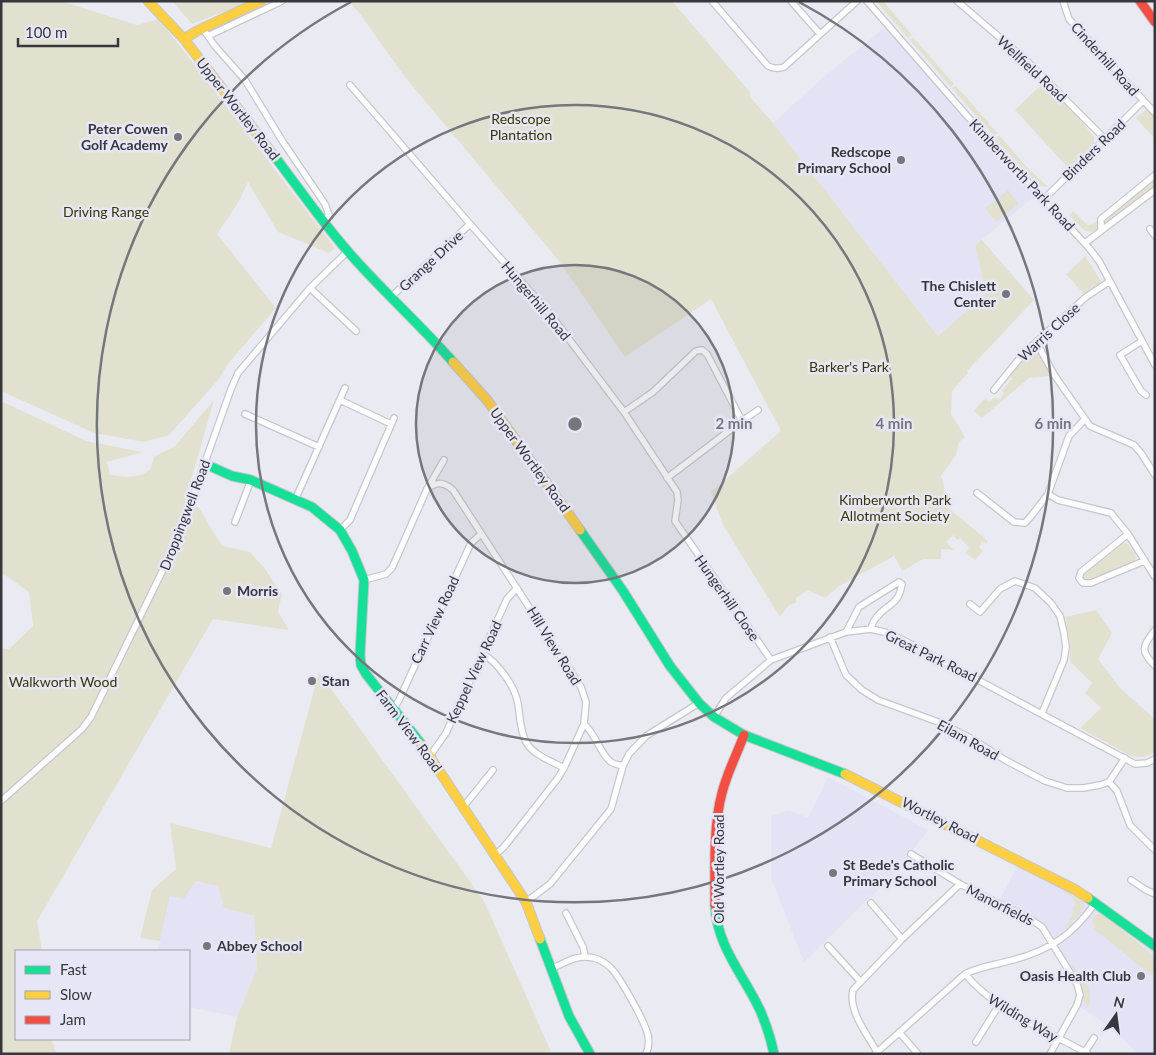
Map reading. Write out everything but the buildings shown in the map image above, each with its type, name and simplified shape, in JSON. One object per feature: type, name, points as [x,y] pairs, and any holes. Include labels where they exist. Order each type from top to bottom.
[{"type":"main road","name":"Upper Wortley Road","points":[[148,1],[184,39],[348,251],[391,297],[428,332],[487,400],[622,591],[670,666],[699,703],[714,717]]},
{"type":"main road","points":[[184,39],[205,32],[261,1]]},
{"type":"main road","points":[[1140,1],[1155,22]]},
{"type":"main road","name":"Farm View Road","points":[[205,464],[232,476],[251,480],[312,507],[340,530],[351,549],[364,580],[360,655],[366,674],[430,756],[526,902],[569,1016],[590,1054]]},
{"type":"main road","name":"Wortley Road","points":[[714,717],[744,735],[822,764],[870,785],[1060,881],[1096,902],[1155,946]]},
{"type":"main road","name":"Old Wortley Road","points":[[744,735],[719,803],[716,915],[724,946],[762,1014],[768,1028],[774,1054]]},
{"type":"street","points":[[205,32],[282,1]]},
{"type":"street","points":[[712,1],[768,66],[779,69],[857,1]]},
{"type":"street","points":[[791,1],[820,34]]},
{"type":"street","name":"Kimberworth Park Road","points":[[867,1],[968,117],[1085,243],[1099,261],[1155,365]]},
{"type":"street","name":"Wellfield Road","points":[[957,1],[1026,60],[1105,139]]},
{"type":"street","name":"Cinderhill Road","points":[[1063,1],[1069,19],[1155,113]]},
{"type":"street","name":"Upper Wortley Road","points":[[205,32],[245,80],[283,142],[325,204],[329,215],[324,221]]},
{"type":"street","name":"Hungerhill Road","points":[[350,85],[550,314],[624,412],[677,492],[678,500],[675,521],[684,536]]},
{"type":"street","name":"Binders Road","points":[[1044,199],[1144,101]]},
{"type":"street","points":[[1101,231],[1100,219],[1155,175]]},
{"type":"street","points":[[1085,243],[1155,190]]},
{"type":"street","name":"Grange Drive","points":[[391,297],[470,224]]},
{"type":"street","points":[[1150,229],[1155,236]]},
{"type":"street","name":"Droppingwell Road","points":[[1,801],[82,729],[91,717],[177,541],[238,373],[310,288],[348,251]]},
{"type":"street","name":"Warris Close","points":[[994,390],[1014,364],[1036,342],[1086,297],[1110,281]]},
{"type":"street","points":[[310,288],[356,331]]},
{"type":"street","points":[[1036,342],[1084,420],[1090,426],[1134,445],[1155,475]]},
{"type":"street","points":[[1142,342],[1120,355],[1146,395]]},
{"type":"street","points":[[624,412],[653,392],[696,351],[702,350],[708,354],[742,421]]},
{"type":"street","points":[[295,500],[345,388]]},
{"type":"street","points":[[340,400],[393,421],[350,520],[340,530]]},
{"type":"street","points":[[667,478],[758,410]]},
{"type":"street","points":[[245,414],[318,447]]},
{"type":"street","points":[[977,493],[1014,522],[1024,523],[1048,494],[1069,436],[1084,420]]},
{"type":"street","points":[[364,580],[386,574],[392,568],[427,489],[444,460]]},
{"type":"street","points":[[235,522],[251,480]]},
{"type":"street","name":"Hill View Road","points":[[427,489],[439,483],[446,484],[453,490],[581,687],[586,702],[584,724],[564,768],[504,847],[496,854]]},
{"type":"street","points":[[1048,494],[1058,500],[1111,514],[1128,534],[1155,577]]},
{"type":"street","name":"Carr View Road","points":[[393,710],[471,543],[481,534]]},
{"type":"street","points":[[1128,534],[1081,572],[1079,578],[1082,583],[1091,583],[1144,561]]},
{"type":"street","name":"Hungerhill Close","points":[[684,536],[771,660]]},
{"type":"street","points":[[970,604],[980,612],[1000,589],[1014,581],[1034,588],[1051,604],[1060,616],[1066,647],[1064,660],[1042,713]]},
{"type":"street","points":[[846,632],[859,607],[899,582],[902,584],[901,594],[895,602],[876,617],[871,629]]},
{"type":"street","name":"Keppel View Road","points":[[430,756],[446,733],[507,599],[518,588]]},
{"type":"street","name":"Great Park Road","points":[[714,717],[726,698],[771,660],[830,636],[871,629],[888,633],[905,641],[1135,764],[1147,764],[1155,759]]},
{"type":"street","points":[[1155,630],[1144,648],[1146,657],[1155,666]]},
{"type":"street","name":"Eilam Road","points":[[830,636],[846,675],[862,690],[878,700],[941,723],[1045,781],[1066,788],[1083,788],[1109,782]]},
{"type":"street","points":[[483,654],[492,659],[500,668],[514,691],[526,742],[533,750],[564,768]]},
{"type":"street","points":[[526,902],[550,884],[611,809],[623,766],[634,748],[646,736],[699,703]]},
{"type":"street","points":[[584,724],[594,733],[611,762],[623,766]]},
{"type":"street","points":[[1125,758],[1109,782],[1117,790],[1130,825],[1155,850]]},
{"type":"street","points":[[464,806],[493,770]]},
{"type":"street","name":"Manorfields","points":[[911,854],[960,884],[1037,922],[1042,927],[1077,984],[1080,995],[1078,1005],[1050,1054]]},
{"type":"street","points":[[1131,880],[1155,894]]},
{"type":"street","points":[[960,884],[902,939],[853,990],[852,1003],[876,1053],[965,974],[983,967],[1026,956],[1052,946],[1071,932],[1096,902]]},
{"type":"street","points":[[871,903],[902,939]]},
{"type":"street","points":[[568,915],[583,947],[585,956]]},
{"type":"street","points":[[828,946],[860,981]]},
{"type":"street","points":[[551,969],[580,956],[594,958],[606,963],[616,974],[628,994],[648,1035],[648,1053]]},
{"type":"street","name":"Wilding Way","points":[[965,974],[982,993],[999,1005],[1086,1053]]},
{"type":"street","points":[[976,1042],[999,1005]]},
{"type":"street","points":[[899,1032],[918,1054]]},
{"type":"street","points":[[1086,1053],[1094,1038]]},
{"type":"shaded area","name":"Redscope Primary School","points":[[885,27],[965,120],[1035,196],[975,245],[986,293],[938,336],[773,123],[819,81]]},
{"type":"shaded area","name":"St Bede's Catholic Primary School","points":[[828,777],[928,830],[900,868],[804,962],[771,878],[771,816],[789,810],[808,818]]},
{"type":"shaded area","points":[[1020,861],[1051,877],[1155,946],[1155,1054],[1137,1054],[1124,1040],[1100,1020],[1077,1005],[1079,989],[1042,927],[998,903]]},
{"type":"shaded area","name":"Abbey School","points":[[196,881],[218,886],[225,908],[254,916],[257,968],[237,1017],[190,1007],[190,950],[158,950],[170,896]]},
{"type":"green space","name":"Driving Range","points":[[1,1],[61,1],[137,25],[159,19],[335,248],[329,253],[278,232],[248,182],[238,203],[217,234],[276,308],[227,365],[219,379],[169,435],[144,442],[94,433],[1,391]]},
{"type":"green space","points":[[172,1],[252,1],[192,24]]},
{"type":"green space","name":"Barker's Park","points":[[349,1],[672,1],[750,92],[750,97],[773,123],[938,336],[986,293],[975,245],[982,240],[1034,300],[967,371],[968,373],[952,391],[951,414],[965,437],[959,442],[956,455],[940,477],[943,479],[946,506],[988,541],[986,544],[982,541],[979,547],[983,551],[975,560],[965,553],[969,548],[960,538],[958,540],[953,535],[946,542],[954,550],[941,549],[941,559],[923,559],[902,571],[894,556],[839,586],[825,598],[808,590],[796,598],[796,603],[789,605],[780,617],[723,525],[711,492],[781,431],[711,299],[625,357],[559,261],[405,77]]},
{"type":"green space","points":[[876,1],[883,1],[912,35],[908,38]]},
{"type":"green space","points":[[913,37],[954,84],[951,87],[910,40]]},
{"type":"green space","points":[[1043,83],[1078,117],[1094,137],[1094,144],[1068,168],[1015,110]]},
{"type":"green space","points":[[956,86],[998,133],[994,136],[952,88]]},
{"type":"green space","points":[[1146,110],[1155,116],[1155,139],[1136,118]]},
{"type":"green space","points":[[999,135],[1026,166],[1048,187],[1040,186],[995,139]]},
{"type":"green space","points":[[1155,179],[1155,187],[1105,224],[1106,220]]},
{"type":"green space","points":[[1008,190],[1019,204],[996,222],[985,208]]},
{"type":"green space","points":[[1073,211],[1088,226],[1098,220],[1099,227],[1092,232],[1085,231],[1069,215]]},
{"type":"green space","points":[[1085,256],[1101,281],[1100,284],[1084,294],[1066,274]]},
{"type":"green space","points":[[1035,351],[1052,376],[1029,378],[982,418],[974,411],[985,398],[989,401],[995,398],[1000,399],[1004,393],[1002,391],[1012,379],[1011,374],[1030,352]]},
{"type":"green space","name":"Walkworth Wood","points":[[214,400],[185,501],[199,508],[222,546],[250,552],[265,569],[282,594],[278,612],[289,630],[213,619],[37,921],[42,950],[15,950],[15,1040],[51,1040],[57,1054],[1,1054],[1,648],[9,649],[33,626],[29,592],[1,572],[1,401],[86,441],[143,452],[107,462],[110,475],[126,477],[142,474],[150,469],[154,457],[175,446]]},
{"type":"green space","points":[[1124,543],[1128,544],[1136,555],[1135,562],[1085,581],[1082,578],[1085,572]]},
{"type":"green space","points":[[1096,610],[1112,633],[1098,659],[1120,688],[1155,719],[1155,752],[1149,755],[1131,756],[1080,728],[1101,708],[1085,693],[1092,683],[1070,661],[1070,643],[1065,617]]},
{"type":"green space","points":[[319,672],[484,901],[552,1054],[229,1054],[237,1017],[257,968],[254,916],[224,908],[218,886],[196,881],[184,899],[170,896],[160,941],[140,938],[152,890],[176,869],[170,823],[271,848]]},
{"type":"green space","points":[[1064,890],[1082,899],[1083,903],[1079,914],[1067,927],[1066,925],[1073,915],[1073,907],[1076,903],[1072,897],[1063,892]]},
{"type":"green space","points":[[1097,914],[1108,918],[1154,956],[1155,970],[1151,975],[1095,930],[1092,918]]},
{"type":"green space","points":[[1071,965],[1087,984],[1090,995],[1089,1006],[1083,1001],[1081,986]]},
{"type":"traffic: fast","points":[[275,157],[345,248],[453,362]]},
{"type":"traffic: fast","points":[[205,464],[232,476],[251,480],[312,507],[340,530],[352,551],[364,580],[361,665],[422,745]]},
{"type":"traffic: fast","points":[[580,530],[623,591],[670,666],[699,703],[714,717],[744,735],[845,774]]},
{"type":"traffic: fast","points":[[1088,898],[1155,946]]},
{"type":"traffic: fast","points":[[715,905],[720,934],[760,1010],[774,1054]]},
{"type":"traffic: fast","points":[[540,939],[569,1016],[590,1054]]},
{"type":"traffic: slow","points":[[148,1],[184,39],[275,157]]},
{"type":"traffic: slow","points":[[184,39],[261,1]]},
{"type":"traffic: slow","points":[[453,362],[487,400],[580,530]]},
{"type":"traffic: slow","points":[[422,745],[526,902],[540,939]]},
{"type":"traffic: slow","points":[[845,774],[1076,890],[1088,898]]},
{"type":"traffic: jam","points":[[1140,1],[1155,22]]},
{"type":"traffic: jam","points":[[715,905],[715,848],[719,806],[727,778],[744,735]]},
{"type":"place","name":"Peter Cowen Golf Academy","points":[[178,137]]},
{"type":"place","name":"Redscope Primary School","points":[[901,160]]},
{"type":"place","name":"The Chislett Center","points":[[1006,294]]},
{"type":"place","name":"Morris","points":[[227,591]]},
{"type":"place","name":"Stan","points":[[312,681]]},
{"type":"place","name":"St Bede's Catholic Primary School","points":[[833,873]]},
{"type":"place","name":"Abbey School","points":[[207,946]]},
{"type":"place","name":"Oasis Health Club","points":[[1141,976]]},
{"type":"park label","name":"Redscope Plantation","points":[[521,128]]},
{"type":"park label","name":"Kimberworth Park Allotment Society","points":[[895,508]]}]
